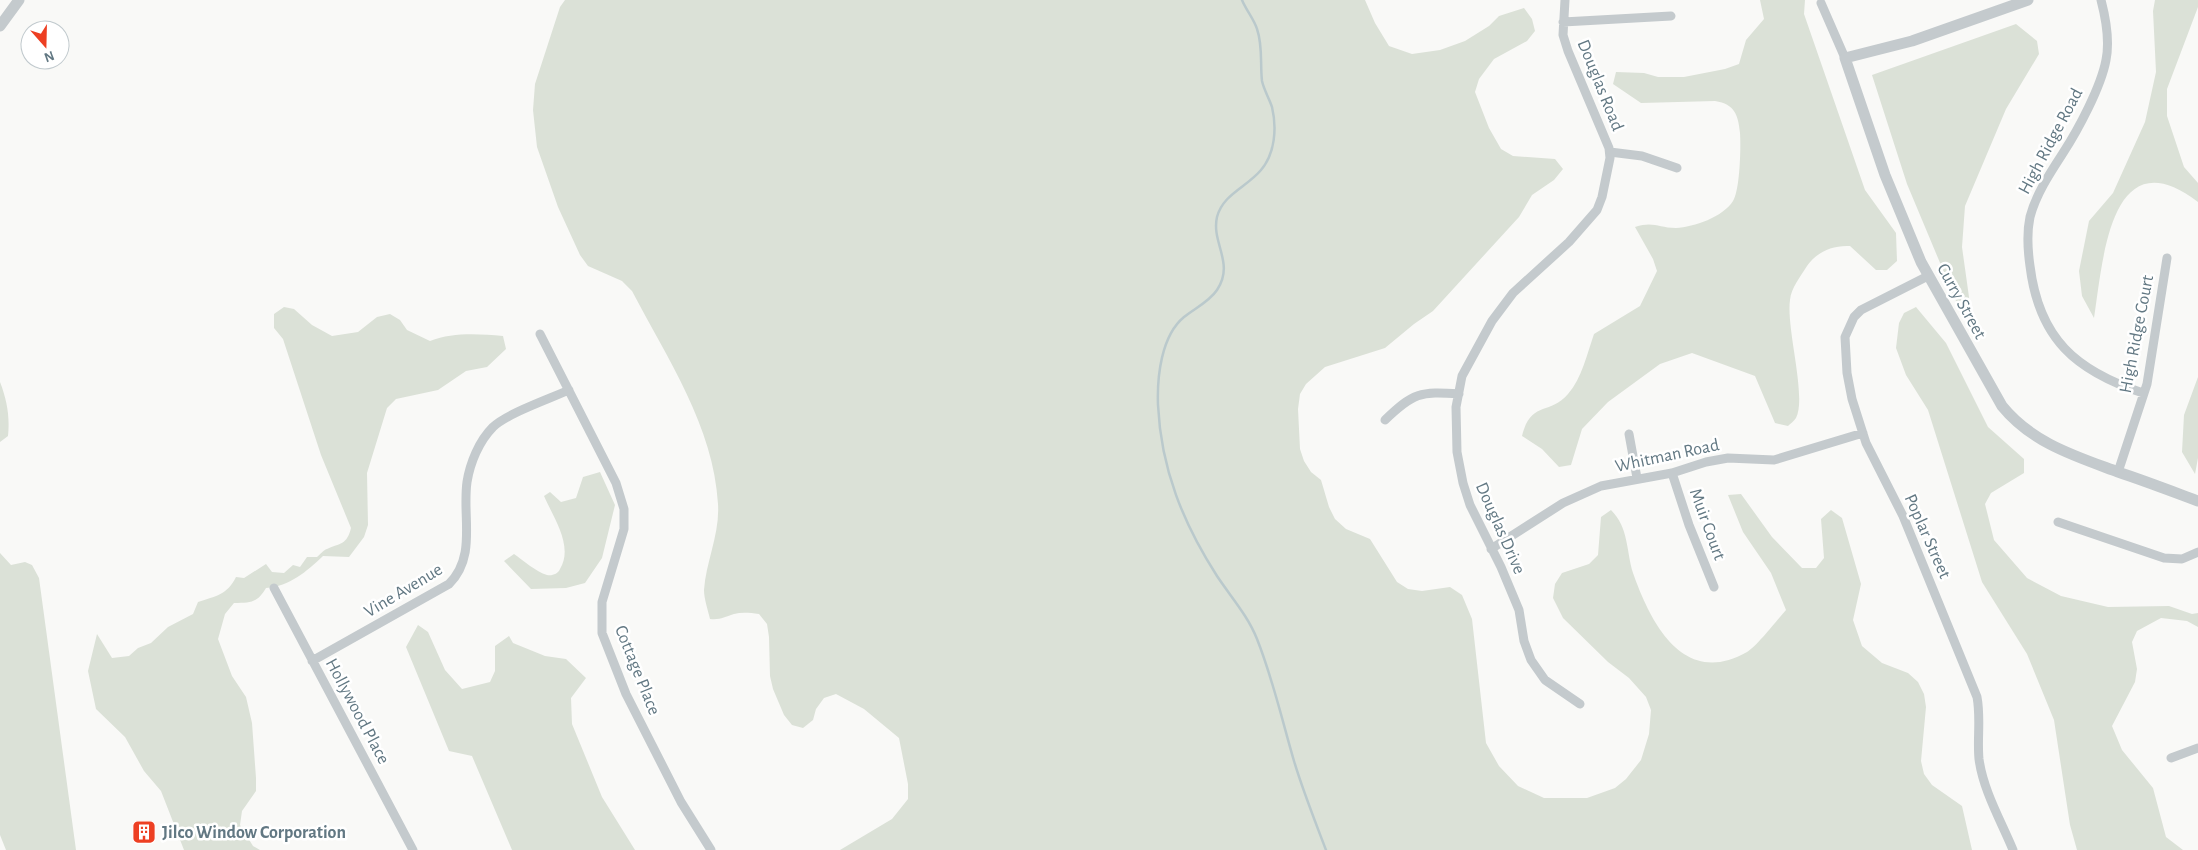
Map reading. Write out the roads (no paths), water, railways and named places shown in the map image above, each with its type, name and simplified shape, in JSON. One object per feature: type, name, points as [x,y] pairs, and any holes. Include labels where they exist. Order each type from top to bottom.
[{"type":"street","points":[[0,26],[19,0]]},
{"type":"street","name":"Douglas Road","points":[[1565,0],[1563,35],[1575,72],[1595,112],[1610,152]]},
{"type":"street","points":[[1845,58],[1912,41],[2025,0]]},
{"type":"street","name":"High Ridge Road","points":[[2100,0],[2108,38],[2106,61],[2098,86],[2074,136],[2044,183],[2030,218],[2029,258],[2032,287],[2049,328],[2058,341],[2093,372],[2112,383],[2143,393]]},
{"type":"street","name":"Curry Street","points":[[1820,3],[1845,58],[1906,231],[1928,276],[1990,388],[2014,420],[2047,444],[2118,472],[2198,500]]},
{"type":"street","points":[[1563,22],[1671,16]]},
{"type":"street","points":[[1610,152],[1642,156],[1677,168]]},
{"type":"street","name":"Douglas Drive","points":[[1580,704],[1545,680],[1537,670],[1524,641],[1519,610],[1470,505],[1463,484],[1457,452],[1456,434],[1462,376],[1492,321],[1513,293],[1568,242],[1597,210],[1602,197],[1610,152]]},
{"type":"street","name":"High Ridge Court","points":[[2118,472],[2146,384],[2167,258]]},
{"type":"street","name":"Poplar Street","points":[[1928,276],[1861,310],[1854,317],[1846,333],[1847,373],[1862,433],[1903,516],[1974,689],[1980,710],[1979,758],[1982,777],[2013,850]]},
{"type":"street","name":"Cottage Place","points":[[540,334],[616,483],[624,514],[624,530],[602,602],[602,633],[630,702],[681,802],[709,847]]},
{"type":"street","name":"Vine Avenue","points":[[312,661],[449,584],[457,577],[462,568],[466,545],[467,483],[475,455],[487,435],[503,420],[569,390]]},
{"type":"street","points":[[1385,420],[1406,400],[1415,396],[1438,392],[1459,394]]},
{"type":"street","name":"Whitman Road","points":[[1492,549],[1563,503],[1601,486],[1672,473],[1706,462],[1728,458],[1774,460],[1862,433]]},
{"type":"street","points":[[1629,434],[1637,478]]},
{"type":"street","name":"Muir Court","points":[[1672,473],[1714,586]]},
{"type":"street","points":[[2058,522],[2164,558],[2182,559],[2198,552]]},
{"type":"street","name":"Hollywood Place","points":[[274,588],[413,850]]},
{"type":"street","points":[[2172,758],[2198,748]]},
{"type":"waterway","points":[[1242,0],[1259,35],[1262,81],[1274,115],[1274,140],[1266,164],[1255,176],[1224,202],[1220,209],[1216,226],[1224,271],[1217,290],[1202,305],[1176,325],[1165,346],[1158,382],[1160,429],[1169,473],[1184,515],[1217,576],[1244,614],[1263,654],[1298,772],[1326,850]]},
{"type":"place","name":"Jilco Window Corporation","points":[[144,832]]}]
